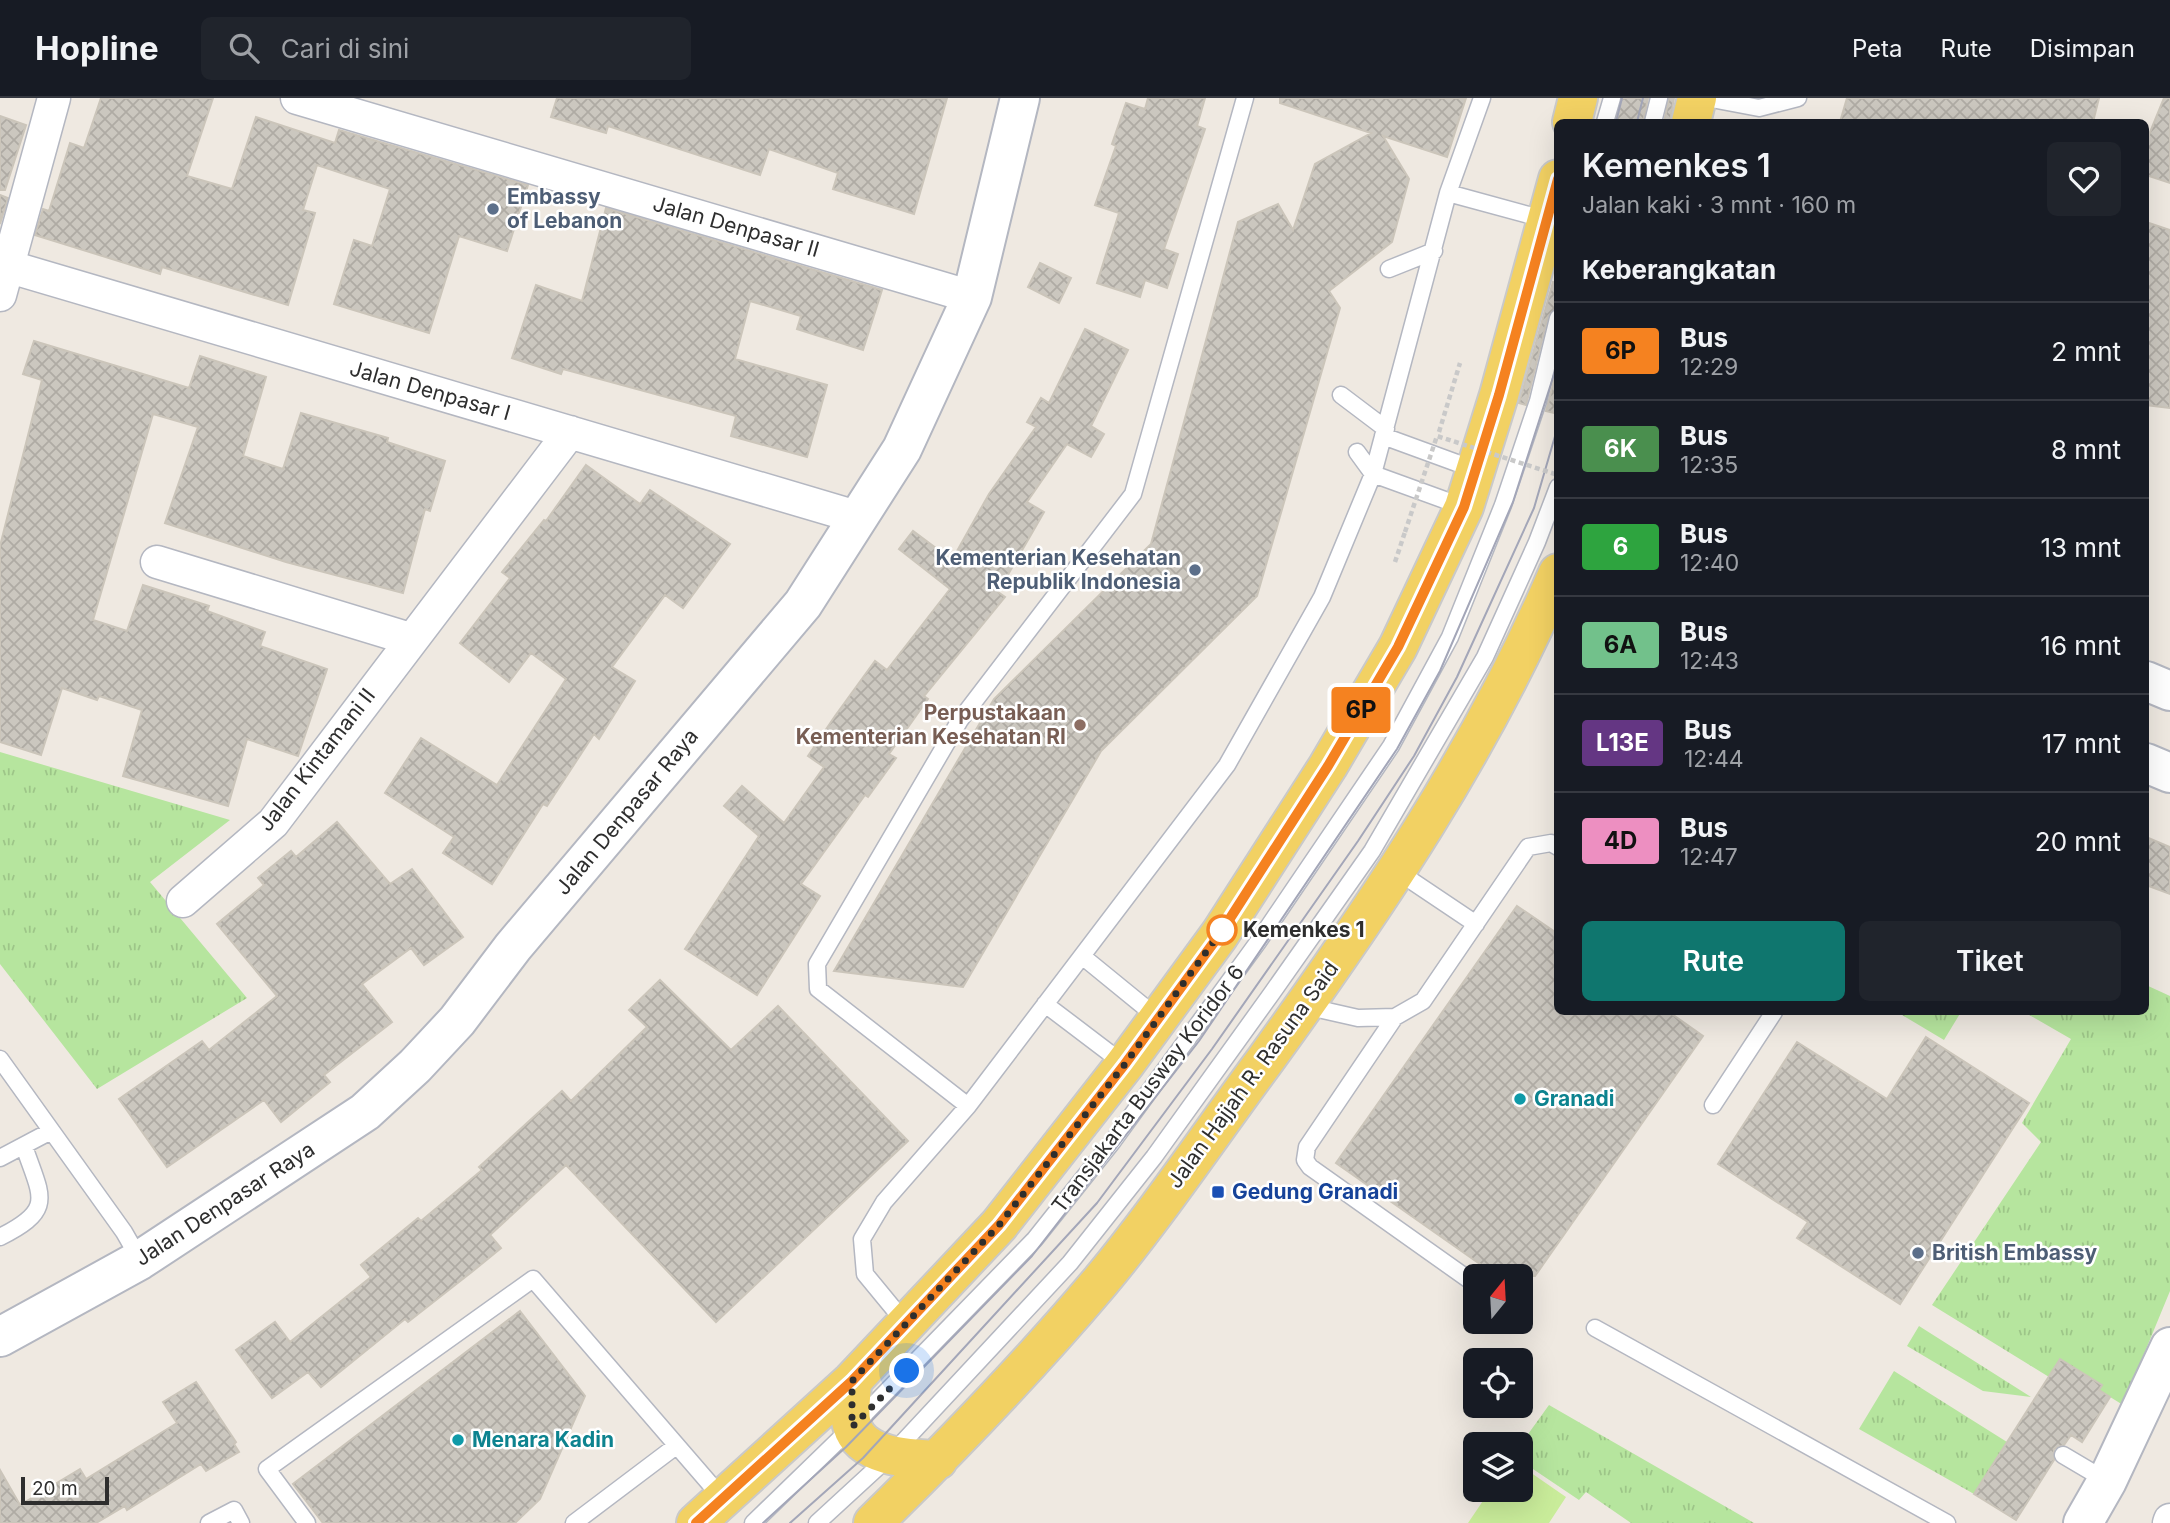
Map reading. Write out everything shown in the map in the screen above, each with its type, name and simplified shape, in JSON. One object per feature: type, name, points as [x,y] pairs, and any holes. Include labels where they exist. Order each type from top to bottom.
[{"type":"main road","points":[[1573,119],[1578,98]]},
{"type":"main road","points":[[1692,119],[1697,98]]},
{"type":"main road","points":[[709,1511],[852,1381],[908,1325],[999,1225],[1125,1064],[1220,934],[1328,766],[1398,647],[1464,507],[1477,470],[1554,194]]},
{"type":"main road","name":"Jalan Hajjah R. Rasuna Said","points":[[873,1523],[938,1460],[1100,1281],[1304,1006],[1397,871],[1486,726],[1530,638],[1554,582]]},
{"type":"main road","points":[[852,1381],[852,1427],[863,1442],[891,1455],[938,1460]]},
{"type":"street","points":[[3,275],[54,98]]},
{"type":"street","name":"Jalan Denpasar II","points":[[297,98],[972,297]]},
{"type":"street","name":"Jalan Denpasar Raya","points":[[0,1338],[140,1260],[365,1112],[415,1066],[457,1021],[513,947],[803,604],[902,449],[972,297],[1020,98]]},
{"type":"street","name":"Jalan Denpasar I","points":[[3,275],[570,432],[860,518]]},
{"type":"street","name":"Jalan Kintamani II","points":[[183,901],[273,823],[410,639],[570,432]]},
{"type":"street","points":[[158,562],[410,639]]},
{"type":"street","points":[[2149,682],[2170,691]]},
{"type":"street","points":[[2149,764],[2170,773]]},
{"type":"street","points":[[2083,1523],[2107,1480],[2170,1347]]},
{"type":"lane","points":[[968,1106],[818,989],[815,980],[817,964],[960,720],[1133,494],[1245,98]]},
{"type":"lane","points":[[908,1325],[865,1274],[862,1239],[884,1202],[968,1106],[1227,765],[1322,597],[1373,474],[1448,192],[1482,98]]},
{"type":"lane","points":[[1606,119],[1612,98]]},
{"type":"lane","points":[[1654,119],[1659,98]]},
{"type":"lane","points":[[1706,98],[1759,108],[1798,98]]},
{"type":"lane","points":[[1448,192],[1547,220]]},
{"type":"lane","points":[[1389,269],[1434,251]]},
{"type":"lane","name":"Transjakarta Busway Koridor 6","points":[[753,1523],[852,1427],[1035,1239],[1113,1141],[1258,942],[1391,746],[1450,637],[1503,505],[1538,401],[1554,334]]},
{"type":"lane","points":[[1342,394],[1385,433],[1477,470]]},
{"type":"lane","points":[[1357,452],[1373,474],[1464,507]]},
{"type":"lane","name":"Transjakarta Busway Koridor 6","points":[[817,1523],[891,1455],[1070,1263],[1154,1157],[1372,851],[1485,657],[1554,497]]},
{"type":"lane","points":[[1463,1275],[1310,1167],[1305,1160],[1307,1147],[1395,1017],[1423,1001],[1528,847],[1551,843],[1554,845]]},
{"type":"lane","points":[[1397,871],[1476,924]]},
{"type":"lane","points":[[1082,957],[1158,1018]]},
{"type":"lane","points":[[1045,1004],[1125,1064]]},
{"type":"lane","points":[[1304,1006],[1358,1018],[1395,1017]]},
{"type":"lane","points":[[1713,1105],[1772,1015]]},
{"type":"lane","points":[[2,1064],[124,1232],[140,1260]]},
{"type":"lane","points":[[0,1158],[51,1131]]},
{"type":"lane","points":[[0,1237],[25,1225],[39,1208],[41,1196],[24,1146]]},
{"type":"lane","points":[[307,1523],[267,1469],[533,1279],[676,1446],[709,1511]]},
{"type":"lane","points":[[1595,1328],[1947,1523]]},
{"type":"lane","points":[[574,1523],[676,1446]]},
{"type":"lane","points":[[2063,1455],[2107,1480]]},
{"type":"lane","points":[[209,1523],[234,1510],[241,1523]]},
{"type":"path","points":[[1395,562],[1460,363]]},
{"type":"path","points":[[1437,436],[1554,474]]},
{"type":"green space","points":[[0,752],[230,820],[150,882],[247,998],[97,1089],[0,964]]},
{"type":"green space","points":[[2149,986],[2170,996],[2170,1291],[2123,1405],[2057,1364],[2049,1377],[1932,1305],[2041,1142],[2022,1123],[2071,1039],[2029,1015],[2149,1015]]},
{"type":"green space","points":[[1902,1015],[1959,1015],[1944,1040]]},
{"type":"green space","points":[[1919,1326],[2031,1397],[1983,1391],[1907,1346]]},
{"type":"green space","points":[[1894,1371],[2007,1442],[1974,1494],[1859,1429]]},
{"type":"green space","points":[[1549,1405],[1754,1523],[1631,1523],[1586,1492],[1579,1500],[1533,1469],[1533,1432],[1530,1432]]},
{"type":"green space","points":[[1533,1474],[1566,1497],[1549,1523],[1468,1523],[1482,1502],[1533,1502]]},
{"type":"building","points":[[101,98],[213,98],[187,176],[232,189],[256,117],[335,143],[339,130],[528,185],[507,251],[459,236],[429,333],[334,304],[354,240],[372,246],[390,189],[317,165],[303,210],[315,213],[288,305],[162,267],[160,274],[35,235],[43,209],[49,211],[70,143],[84,148]]},
{"type":"building","points":[[557,98],[947,98],[914,214],[833,189],[838,173],[769,149],[760,175],[608,126],[606,133],[551,117]]},
{"type":"building","points":[[1148,98],[1205,98],[1197,126],[1205,129],[1164,249],[1178,254],[1167,288],[1145,280],[1140,297],[1097,283],[1119,213],[1095,205],[1116,146],[1112,144],[1126,103],[1145,109]]},
{"type":"building","name":"Kementerian Kesehatan Republik Indonesia","points":[[1280,98],[1466,98],[1447,157],[1383,136],[1409,179],[1392,242],[1329,291],[1340,308],[1257,596],[1101,751],[963,987],[834,971],[994,699],[1151,544],[1238,222],[1278,204],[1293,230],[1315,164],[1371,133],[1280,103]]},
{"type":"building","points":[[1622,98],[1648,98],[1644,119],[1617,119]]},
{"type":"building","points":[[1669,98],[1674,98],[1670,119],[1665,119]]},
{"type":"building","points":[[1847,98],[2099,98],[2094,119],[1841,119]]},
{"type":"building","points":[[2164,98],[2170,98],[2170,183],[2149,176],[2149,135]]},
{"type":"building","points":[[0,116],[26,125],[5,190],[0,190]]},
{"type":"building","points":[[0,195],[8,198],[0,224]]},
{"type":"building","points":[[606,208],[882,290],[863,350],[797,329],[801,316],[750,301],[735,359],[827,385],[807,457],[731,436],[736,416],[563,369],[561,374],[512,358],[536,285],[582,301]]},
{"type":"building","points":[[2149,223],[2170,230],[2170,408],[2149,405]]},
{"type":"building","points":[[1040,263],[1071,278],[1059,303],[1028,287]]},
{"type":"building","points":[[1554,282],[1554,311],[1548,316],[1526,405],[1519,403]]},
{"type":"building","points":[[1085,329],[1128,350],[1091,426],[1104,434],[1091,457],[1067,444],[1027,502],[1044,512],[998,592],[1005,597],[924,696],[928,699],[889,754],[896,758],[868,797],[865,795],[801,884],[820,896],[757,995],[685,949],[759,836],[724,806],[742,786],[784,823],[824,767],[808,756],[835,716],[875,661],[887,670],[950,589],[899,549],[913,531],[952,560],[989,494],[1036,427],[1027,422],[1041,398],[1049,403]]},
{"type":"building","points":[[34,341],[189,388],[200,356],[266,377],[243,456],[283,469],[301,413],[388,438],[387,442],[445,461],[430,511],[425,509],[403,593],[286,562],[165,523],[198,427],[153,414],[93,620],[127,631],[143,585],[209,606],[207,611],[265,632],[260,646],[327,669],[298,756],[247,739],[228,806],[123,776],[142,710],[99,696],[97,700],[62,688],[41,755],[0,742],[0,546],[42,380],[23,374]]},
{"type":"building","points":[[1554,380],[1554,413],[1546,411]]},
{"type":"building","points":[[586,465],[640,504],[650,490],[730,544],[683,608],[665,595],[612,667],[635,681],[599,739],[594,734],[547,806],[543,804],[492,884],[443,853],[454,837],[385,793],[421,738],[497,785],[566,679],[531,653],[509,682],[460,643],[510,578],[502,572],[544,520],[546,521]]},
{"type":"building","points":[[337,822],[390,884],[412,869],[463,937],[424,965],[411,948],[362,984],[392,1022],[324,1075],[330,1082],[281,1122],[264,1100],[167,1167],[119,1099],[202,1041],[209,1050],[277,996],[217,924],[264,885],[258,878],[291,851],[296,857]]},
{"type":"building","points":[[2149,838],[2170,847],[2170,894],[2149,886]]},
{"type":"building","name":"Granadi","points":[[1517,906],[1554,931],[1554,1015],[1673,1015],[1703,1036],[1535,1276],[1533,1264],[1480,1264],[1336,1163]]},
{"type":"building","points":[[660,980],[731,1050],[778,1006],[908,1141],[716,1322],[566,1165],[490,1235],[501,1248],[473,1271],[408,1322],[405,1319],[321,1387],[308,1372],[272,1398],[236,1350],[275,1322],[290,1342],[371,1277],[361,1265],[418,1218],[421,1221],[482,1170],[479,1167],[562,1091],[571,1101],[647,1027],[629,1010]]},
{"type":"building","points":[[1926,1037],[2029,1103],[1900,1304],[1797,1238],[1808,1222],[1718,1164],[1797,1042],[1887,1099]]},
{"type":"building","name":"Menara Kadin","points":[[520,1311],[585,1396],[540,1499],[515,1523],[323,1523],[293,1484]]},
{"type":"building","points":[[2060,1359],[2102,1385],[2099,1390],[2110,1397],[2082,1442],[2071,1435],[2064,1445],[2054,1449],[2054,1460],[2016,1520],[1974,1494]]},
{"type":"building","points":[[196,1382],[236,1442],[234,1444],[239,1452],[206,1471],[201,1464],[127,1510],[125,1506],[96,1523],[0,1523],[0,1470],[20,1505],[80,1469],[86,1479],[177,1423],[163,1402]]},
{"type":"tram line","points":[[1617,119],[1622,98]]},
{"type":"tram line","points":[[1638,119],[1643,98]]},
{"type":"tram line","points":[[763,1523],[846,1447],[1032,1256],[1199,1041],[1397,749],[1440,671],[1513,502],[1554,374]]},
{"type":"tram line","points":[[790,1523],[863,1458],[1097,1203],[1212,1049],[1358,841],[1414,756],[1457,677],[1534,508],[1554,440]]},
{"type":"bus line","name":"6P","points":[[696,1523],[852,1381],[908,1325],[999,1225],[1125,1064],[1220,934],[1328,766],[1398,647],[1441,562],[1477,470],[1554,194]]},
{"type":"place","name":"Embassy of Lebanon","points":[[493,209]]},
{"type":"place","name":"Kementerian Kesehatan Republik Indonesia","points":[[1195,570]]},
{"type":"place","name":"Perpustakaan Kementerian Kesehatan RI","points":[[1080,725]]},
{"type":"place","name":"Kemenkes 1","points":[[1222,930]]},
{"type":"place","name":"Granadi","points":[[1520,1099]]},
{"type":"place","name":"Gedung Granadi","points":[[1218,1192]]},
{"type":"place","name":"British Embassy","points":[[1918,1253]]},
{"type":"place","name":"Menara Kadin","points":[[458,1440]]},
{"type":"route","points":[[907,1371],[852,1427],[852,1381],[908,1325],[999,1225],[1125,1064],[1222,930]]}]
